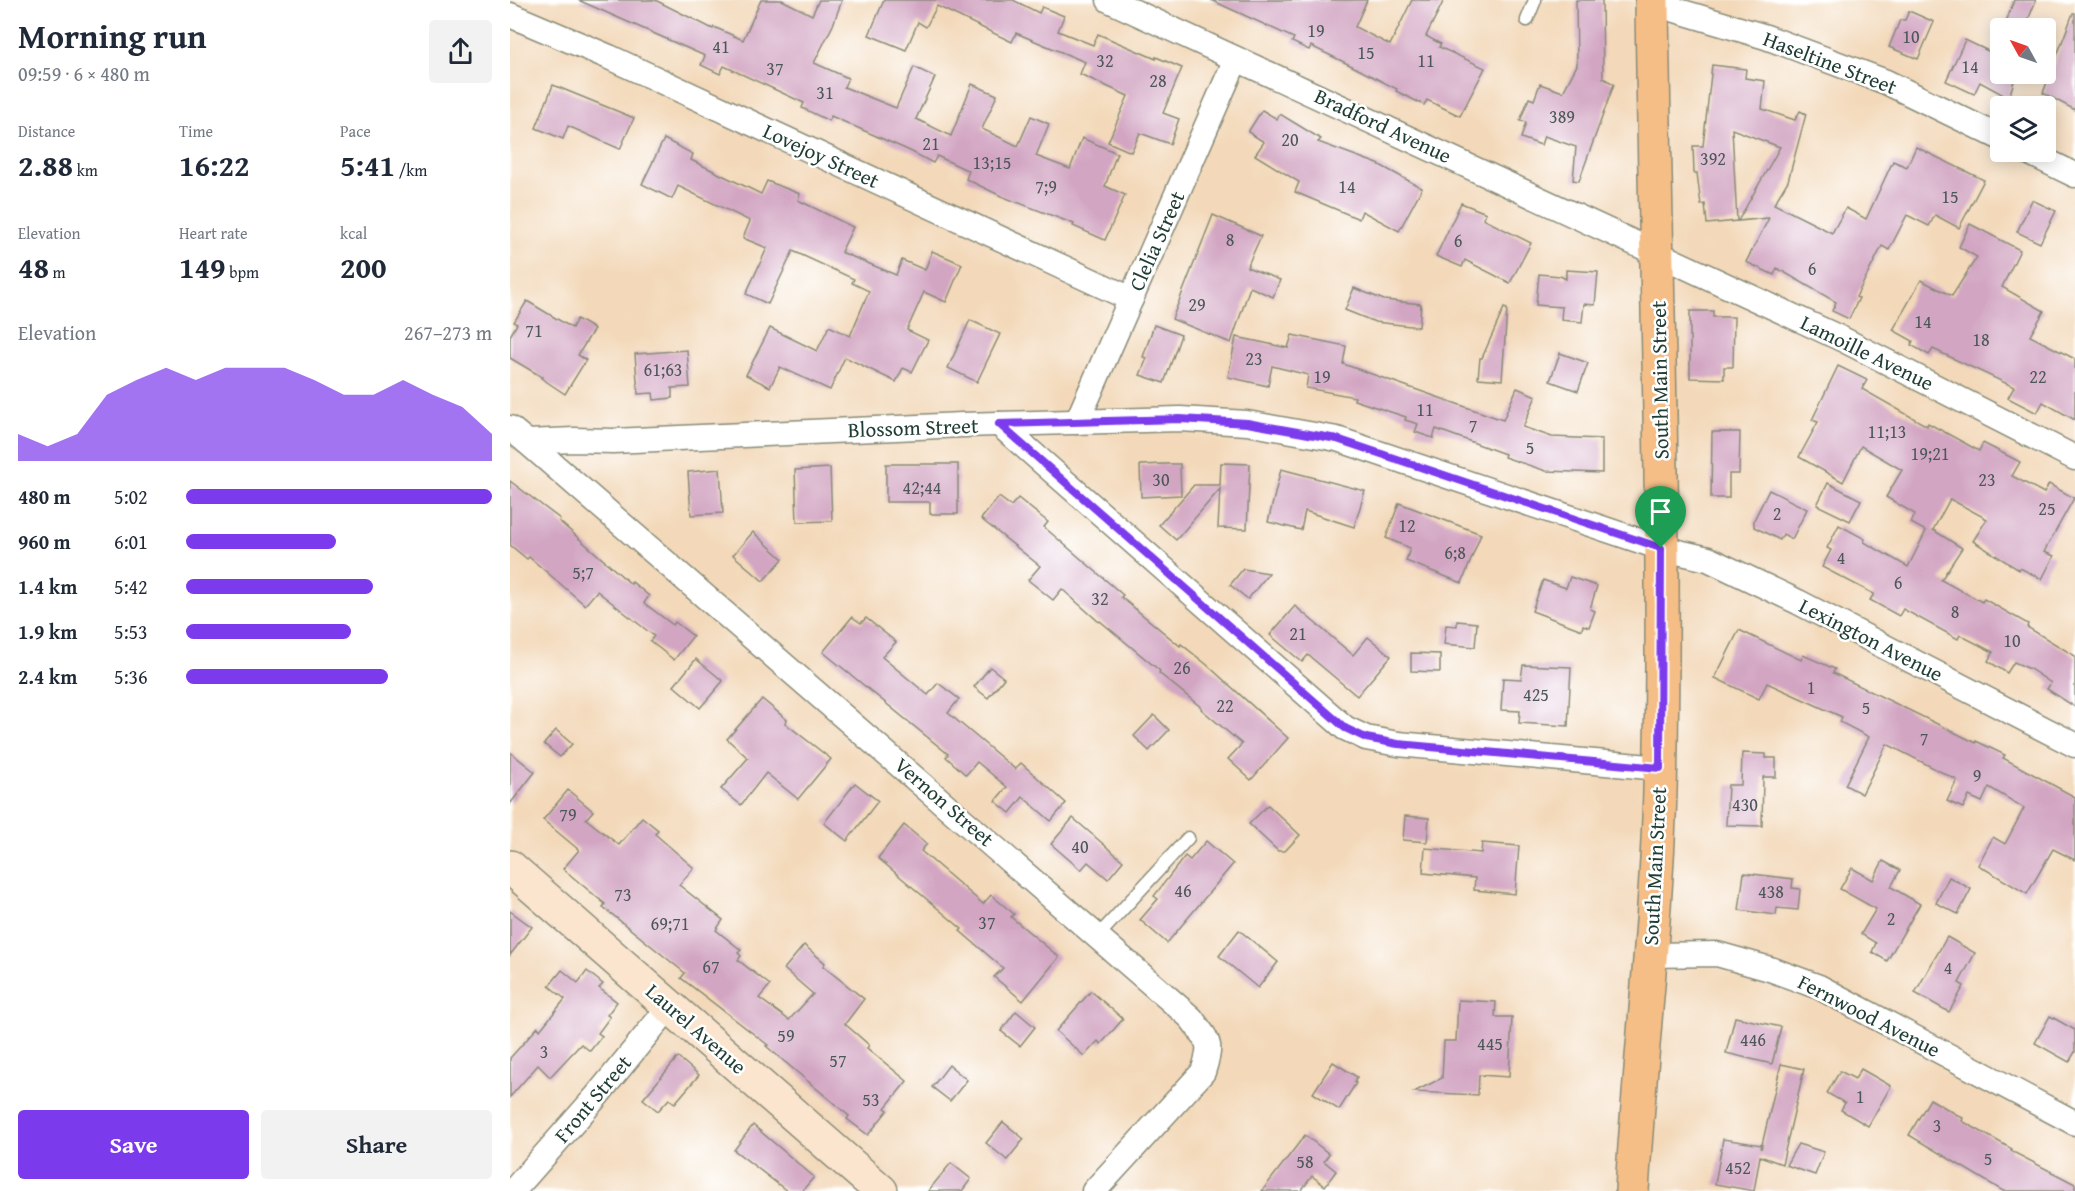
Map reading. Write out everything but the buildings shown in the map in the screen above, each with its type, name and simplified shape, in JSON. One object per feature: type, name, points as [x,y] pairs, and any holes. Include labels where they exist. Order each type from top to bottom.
[{"type":"main road","name":"South Main Street","points":[[1632,1191],[1657,878],[1660,768],[1661,427],[1652,2]]},
{"type":"main road","name":"Laurel Avenue","points":[[510,867],[881,1191]]},
{"type":"street","name":"Bradford Avenue","points":[[1109,0],[1656,252]]},
{"type":"street","name":"Haseltine Street","points":[[1652,2],[1767,37],[1886,82],[1990,133]]},
{"type":"street","name":"Lovejoy Street","points":[[510,15],[609,57],[1131,299]]},
{"type":"street","name":"Clelia Street","points":[[1077,422],[1236,59]]},
{"type":"street","points":[[2048,162],[2075,175]]},
{"type":"street","name":"Lamoille Avenue","points":[[1656,252],[1844,340],[2075,458]]},
{"type":"street","name":"Blossom Street","points":[[519,435],[614,441],[999,424],[1180,419],[1247,423],[1337,439],[1661,548]]},
{"type":"street","points":[[999,424],[1345,728],[1366,738],[1398,744],[1660,768]]},
{"type":"street","name":"Vernon Street","points":[[519,435],[1191,1018],[1208,1042],[1210,1050],[1203,1072],[1094,1191]]},
{"type":"street","name":"Lexington Avenue","points":[[1661,548],[1708,559],[1798,602],[2075,745]]},
{"type":"street","name":"Fernwood Avenue","points":[[1651,955],[1718,954],[1770,969],[1819,987],[2075,1123]]},
{"type":"street","name":"Front Street","points":[[513,1191],[595,1098],[670,1006]]},
{"type":"lane","points":[[1527,20],[1535,0]]},
{"type":"lane","points":[[1098,936],[1188,838]]},
{"type":"route","points":[[1180,419],[1247,423],[1291,430],[1337,439],[1661,548],[1660,768],[1398,744],[1366,738],[1345,728],[999,424],[1180,419]]}]
